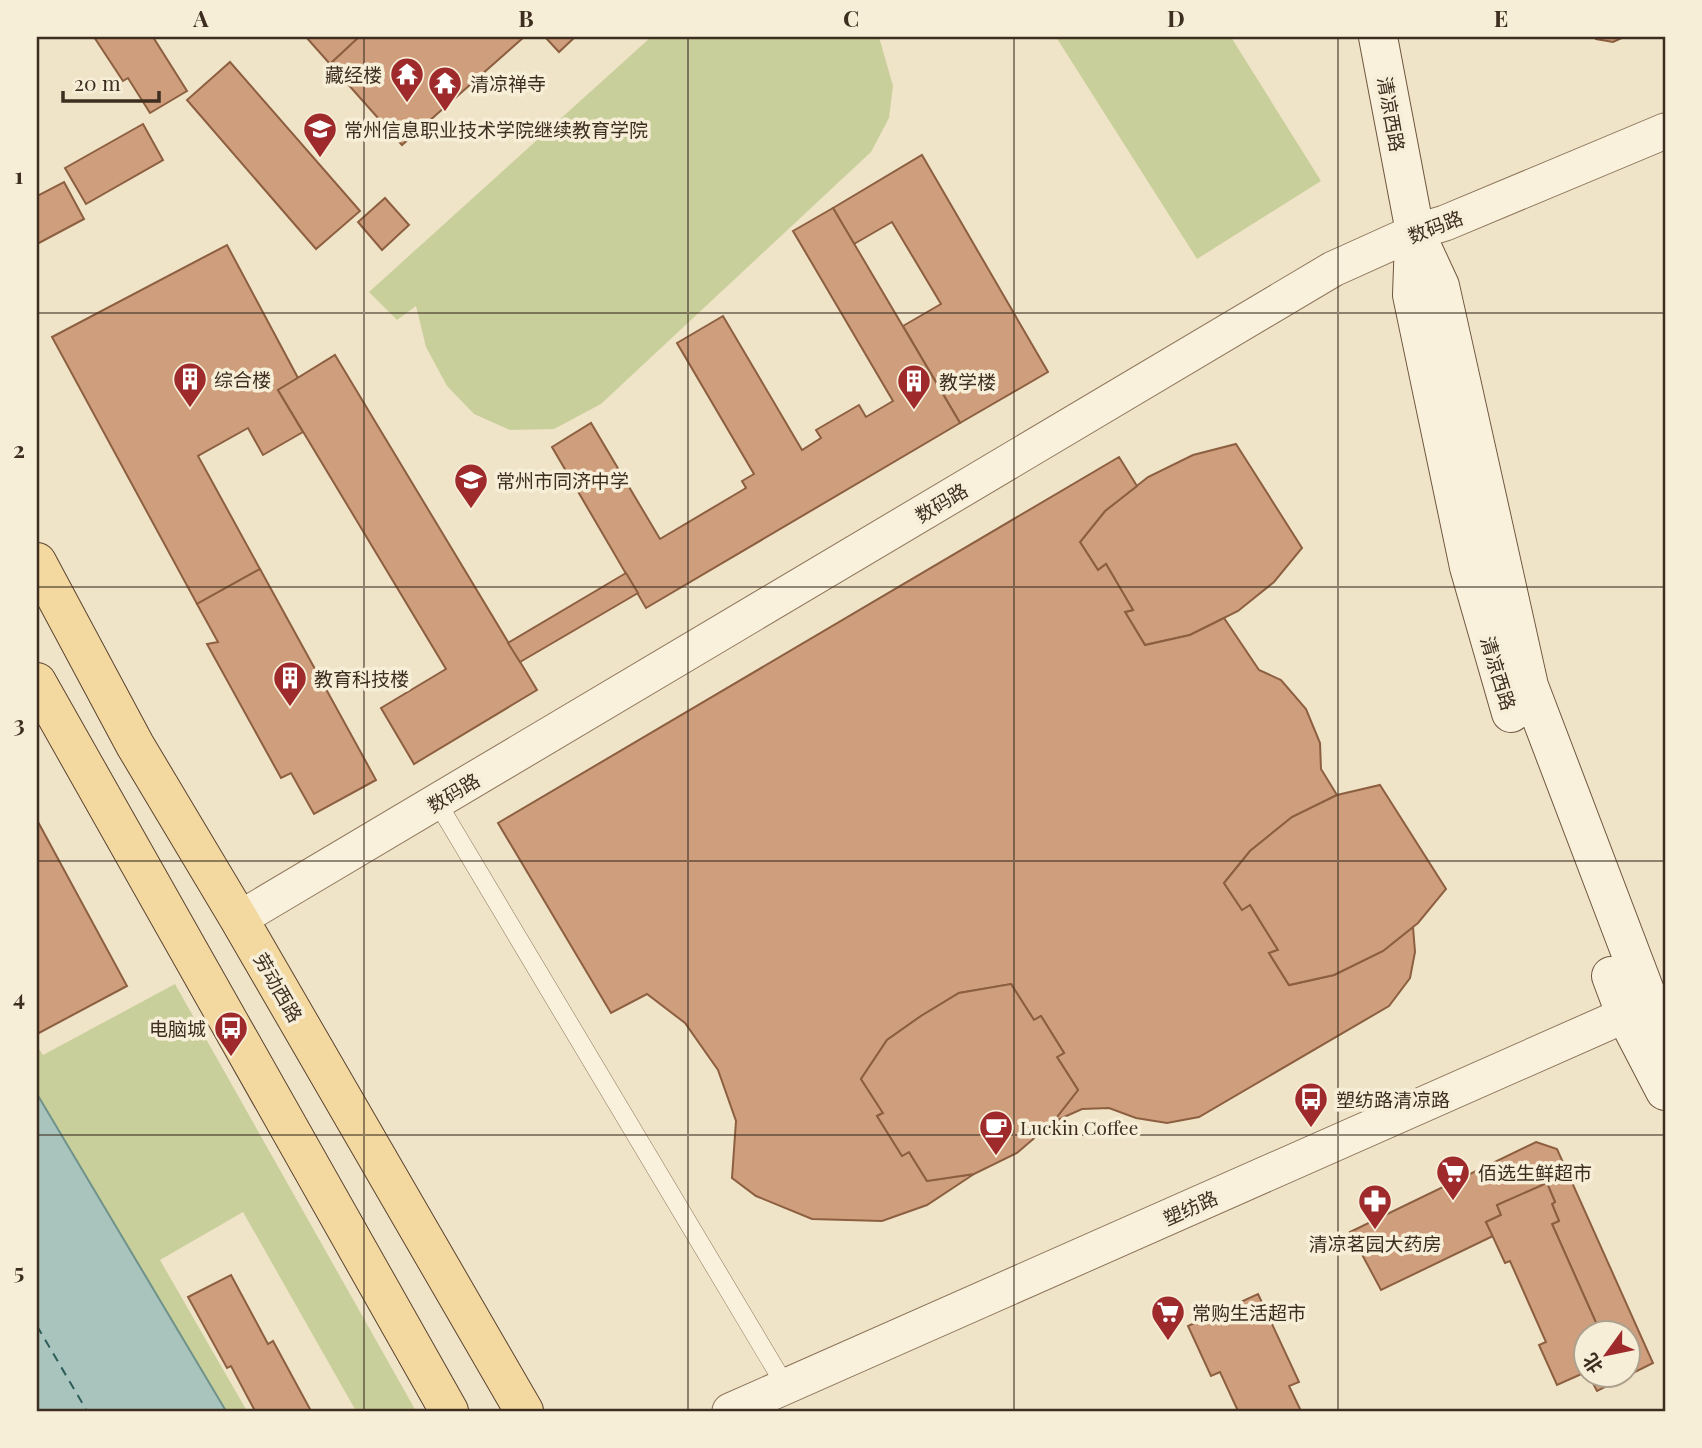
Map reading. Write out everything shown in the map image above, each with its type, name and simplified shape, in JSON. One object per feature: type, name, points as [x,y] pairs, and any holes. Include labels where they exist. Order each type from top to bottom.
[{"type":"main road","name":"劳动西路","points":[[37,562],[135,745],[524,1411]]},
{"type":"main road","points":[[37,682],[449,1411]]},
{"type":"street","name":"清凉西路","points":[[1378,37],[1415,232],[1412,295],[1469,567],[1507,703],[1652,1014],[1665,1091]]},
{"type":"street","name":"数码路","points":[[239,919],[1333,269],[1415,232],[1445,223],[1665,131]]},
{"type":"street","name":"塑纺路","points":[[730,1411],[785,1385],[1652,1014]]},
{"type":"lane","points":[[437,802],[785,1385]]},
{"type":"green space","points":[[651,37],[879,37],[893,86],[889,118],[871,152],[601,404],[554,429],[510,430],[474,414],[447,386],[426,347],[416,306],[397,320],[369,292]]},
{"type":"green space","points":[[1056,37],[1231,37],[1321,181],[1197,259]]},
{"type":"green space","points":[[175,984],[416,1411],[356,1411],[243,1212],[160,1260],[247,1411],[226,1411],[37,1094],[37,1046],[43,1055]]},
{"type":"water","points":[[37,1094],[226,1411],[37,1411]]},
{"type":"building","points":[[94,37],[153,37],[187,91],[150,113],[128,78],[123,81]]},
{"type":"building","points":[[306,37],[355,37],[357,39],[330,64]]},
{"type":"building","name":"藏经楼","points":[[359,37],[524,37],[402,145],[330,64]]},
{"type":"building","points":[[545,37],[575,37],[559,52]]},
{"type":"building","points":[[1594,37],[1624,37],[1613,42]]},
{"type":"building","points":[[230,62],[360,211],[316,249],[187,100]]},
{"type":"building","points":[[143,124],[163,160],[86,204],[65,168]]},
{"type":"building","points":[[922,155],[1048,372],[960,423],[903,326],[941,304],[892,222],[854,244],[833,208]]},
{"type":"building","points":[[64,182],[84,219],[37,244],[37,196]]},
{"type":"building","points":[[385,198],[409,225],[382,250],[358,222]]},
{"type":"building","name":"教学楼","points":[[833,208],[960,423],[646,608],[552,447],[591,423],[660,539],[746,488],[742,481],[754,474],[677,343],[723,316],[802,450],[821,438],[816,430],[859,405],[866,417],[893,401],[793,231]]},
{"type":"building","name":"综合楼","points":[[227,245],[298,378],[278,390],[303,432],[263,455],[248,428],[198,456],[260,569],[197,604],[52,337]]},
{"type":"building","points":[[335,355],[537,690],[414,764],[381,708],[446,669],[278,390]]},
{"type":"building","points":[[1236,444],[1302,548],[1274,582],[1238,611],[1190,635],[1145,645],[1125,612],[1133,610],[1106,564],[1098,570],[1080,542],[1105,511],[1148,477],[1193,455]]},
{"type":"building","points":[[1119,457],[1137,486],[1105,511],[1080,542],[1098,570],[1106,564],[1133,610],[1125,612],[1145,645],[1190,635],[1224,618],[1259,670],[1281,680],[1306,709],[1320,743],[1321,769],[1337,795],[1292,817],[1250,851],[1224,883],[1242,910],[1250,905],[1278,950],[1269,953],[1289,985],[1334,975],[1383,951],[1413,927],[1415,952],[1410,978],[1389,1006],[1199,1117],[1167,1123],[1136,1118],[1109,1108],[1082,1109],[1053,1122],[1078,1090],[1057,1057],[1064,1053],[1041,1016],[1034,1020],[1011,984],[959,993],[887,1040],[861,1079],[883,1113],[877,1116],[902,1156],[909,1152],[927,1181],[974,1174],[927,1205],[882,1221],[812,1219],[756,1196],[732,1178],[736,1121],[718,1070],[685,1023],[647,994],[611,1013],[498,823]]},
{"type":"building","name":"教育科技楼","points":[[260,569],[376,780],[314,814],[291,773],[281,778],[207,644],[218,642],[197,604]]},
{"type":"building","points":[[626,573],[638,593],[520,662],[508,643]]},
{"type":"building","points":[[1380,785],[1446,889],[1418,923],[1383,951],[1334,975],[1289,985],[1269,953],[1278,950],[1250,905],[1242,910],[1224,883],[1250,851],[1292,817],[1337,795]]},
{"type":"building","points":[[37,820],[127,986],[37,1034]]},
{"type":"building","points":[[1011,984],[1034,1020],[1041,1016],[1064,1053],[1057,1057],[1078,1090],[1053,1122],[1017,1153],[974,1174],[927,1181],[909,1152],[902,1156],[877,1116],[883,1113],[861,1079],[887,1040],[921,1016],[959,993]]},
{"type":"building","points":[[1536,1142],[1557,1149],[1633,1318],[1594,1318],[1552,1224],[1559,1221],[1547,1183],[1497,1205],[1501,1215],[1486,1222],[1493,1236],[1381,1290],[1350,1232]]},
{"type":"building","points":[[1547,1183],[1559,1221],[1552,1224],[1594,1318],[1572,1318],[1572,1378],[1557,1385],[1539,1345],[1546,1342],[1510,1261],[1505,1263],[1486,1222],[1501,1215],[1497,1205]]},
{"type":"building","points":[[231,1275],[268,1344],[273,1341],[311,1411],[255,1411],[231,1366],[227,1368],[188,1297]]},
{"type":"building","points":[[1258,1294],[1299,1382],[1289,1386],[1301,1411],[1238,1411],[1220,1372],[1211,1376],[1188,1326]]},
{"type":"building","points":[[1642,1338],[1653,1363],[1642,1368]]},
{"type":"ferry route","points":[[37,1326],[87,1411]]},
{"type":"place","name":"藏经楼","points":[[407,104]]},
{"type":"place","name":"清凉禅寺","points":[[445,113]]},
{"type":"place","name":"常州信息职业技术学院继续教育学院","points":[[320,159]]},
{"type":"place","name":"综合楼","points":[[190,409]]},
{"type":"place","name":"教学楼","points":[[914,411]]},
{"type":"place","name":"常州市同济中学","points":[[471,510]]},
{"type":"place","name":"教育科技楼","points":[[290,708]]},
{"type":"place","name":"电脑城","points":[[231,1058]]},
{"type":"place","name":"塑纺路清凉路","points":[[1311,1129]]},
{"type":"place","name":"Luckin Coffee","points":[[996,1157]]},
{"type":"place","name":"佰选生鲜超市","points":[[1453,1202]]},
{"type":"place","name":"清凉茗园大药房","points":[[1375,1231]]},
{"type":"place","name":"常购生活超市","points":[[1168,1342]]}]
